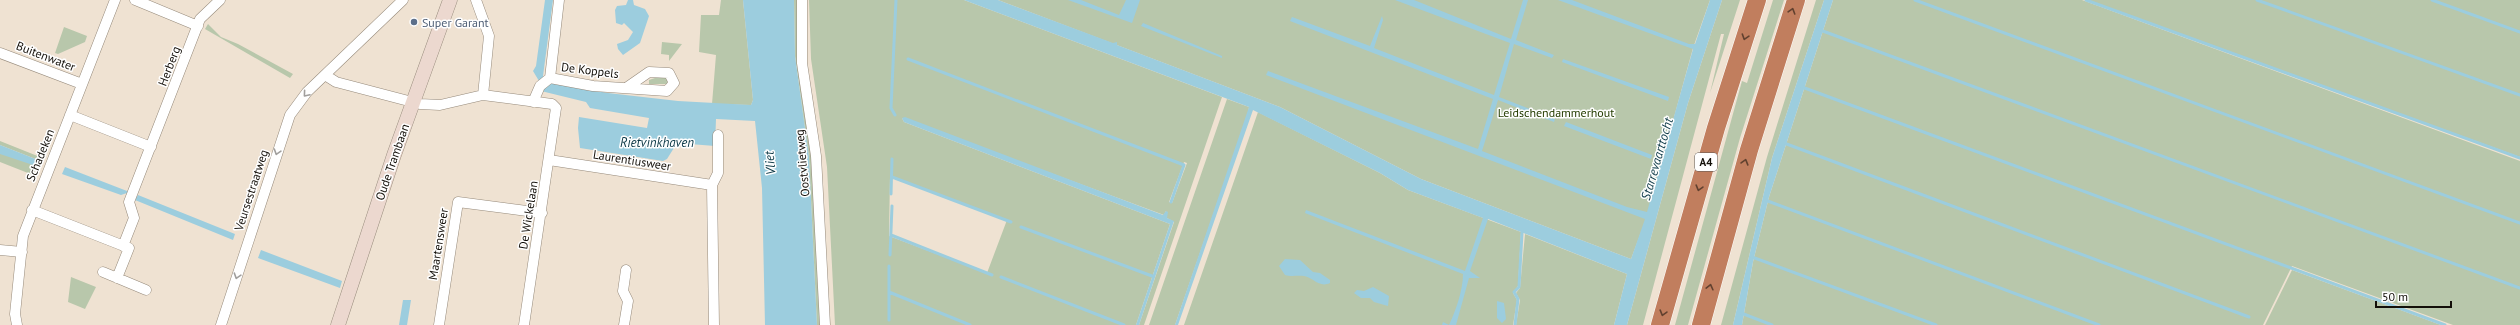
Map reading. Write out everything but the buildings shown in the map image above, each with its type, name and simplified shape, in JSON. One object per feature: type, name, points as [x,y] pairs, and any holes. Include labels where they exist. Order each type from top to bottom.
[{"type":"highway","name":"A4","points":[[1660,325],[1716,128],[1757,0]]},
{"type":"highway","points":[[1701,325],[1746,157],[1796,0]]},
{"type":"street","name":"Schadeken","points":[[16,325],[15,314],[23,236],[115,0]]},
{"type":"street","points":[[135,0],[198,26]]},
{"type":"street","name":"Herberg","points":[[117,278],[129,248],[123,246],[134,218],[129,202],[200,19],[220,0]]},
{"type":"street","name":"Veursestraatweg","points":[[221,325],[290,116],[307,92],[403,0]]},
{"type":"street","name":"Oude Trambaan","points":[[346,325],[358,283],[450,0]]},
{"type":"street","name":"Oude Trambaan","points":[[338,325],[416,104],[457,0]]},
{"type":"street","points":[[476,0],[489,36],[482,95]]},
{"type":"street","name":"De Koppels","points":[[533,102],[540,86],[549,78],[559,0]]},
{"type":"street","name":"Oostvlietweg","points":[[802,0],[802,63],[816,156],[824,325]]},
{"type":"street","name":"Buitenwater","points":[[0,53],[82,84]]},
{"type":"street","points":[[325,75],[336,82],[416,104],[440,104],[482,95],[533,102]]},
{"type":"street","name":"De Koppels","points":[[549,78],[593,86],[626,88]]},
{"type":"street","name":"De Wickelaan","points":[[524,325],[542,213],[556,108],[552,104],[533,102]]},
{"type":"street","points":[[70,115],[151,147]]},
{"type":"street","points":[[714,325],[712,185],[718,173],[718,135]]},
{"type":"street","name":"Laurentiusweer","points":[[549,160],[712,185]]},
{"type":"street","name":"Maartensweer","points":[[439,325],[458,202],[542,213]]},
{"type":"street","points":[[32,210],[123,246]]},
{"type":"street","points":[[0,250],[22,252]]},
{"type":"street","points":[[624,325],[628,301],[623,291],[626,270]]},
{"type":"street","points":[[103,272],[146,290]]},
{"type":"green space","points":[[721,0],[743,0],[753,100],[751,105],[712,104],[716,55],[699,52],[701,15],[719,15]]},
{"type":"green space","points":[[794,0],[798,0],[798,52],[812,157],[821,325],[817,325],[809,157],[795,56]]},
{"type":"green space","points":[[809,0],[964,0],[1222,97],[1144,325],[1139,325],[1174,222],[1167,218],[1166,211],[1164,215],[902,118],[904,122],[1170,224],[1136,325],[835,325],[827,167],[811,59]],"holes":[[[1184,162],[1187,163],[1172,203],[1169,202]],[[890,177],[1007,220],[987,273],[889,236]]]},
{"type":"green space","name":"Leidschendammerhout","points":[[998,0],[1710,0],[1693,48],[1646,219],[1631,259],[1421,179],[1280,107]]},
{"type":"green space","points":[[1722,0],[1740,0],[1710,93],[1724,34],[1721,34],[1643,325],[1627,325],[1688,103]]},
{"type":"green space","points":[[1773,0],[1784,0],[1740,138],[1688,325],[1675,325],[1742,81],[1747,83]]},
{"type":"green space","points":[[1816,0],[1824,0],[1772,158],[1733,325],[1721,325],[1767,157]]},
{"type":"green space","points":[[1833,0],[2082,0],[2520,161],[2520,325],[2453,325],[2292,266],[2263,325],[1742,325],[1753,262],[1769,197]]},
{"type":"green space","points":[[2085,0],[2520,0],[2520,157]]},
{"type":"green space","points":[[208,24],[221,37],[238,44],[293,74],[290,78],[205,29]]},
{"type":"green space","points":[[64,27],[87,36],[85,42],[58,54],[55,53]]},
{"type":"green space","points":[[662,42],[682,44],[669,61],[669,55],[661,54]]},
{"type":"green space","points":[[661,76],[667,78],[667,84],[649,84],[649,80]]},
{"type":"green space","points":[[1227,99],[1249,107],[1248,114],[1175,325],[1149,325]]},
{"type":"green space","points":[[1258,112],[1380,173],[1408,190],[1521,232],[1518,286],[1513,293],[1517,300],[1513,325],[1184,325]]},
{"type":"green space","points":[[0,141],[40,157],[33,175],[0,162],[0,153],[38,160],[0,145]]},
{"type":"green space","points":[[1525,234],[1627,274],[1614,325],[1516,325],[1520,300],[1516,293],[1520,288]]},
{"type":"green space","points":[[2292,270],[2441,325],[2265,325]]},
{"type":"green space","points":[[71,277],[96,287],[85,309],[68,302]]},
{"type":"water","points":[[545,0],[553,0],[543,76],[545,77],[539,81],[533,71],[536,66]]},
{"type":"water","points":[[628,0],[633,0],[634,5],[645,9],[649,16],[640,43],[623,55],[618,49],[617,44],[628,40],[633,32],[624,23],[622,25],[616,23],[615,10],[617,6],[626,5]]},
{"type":"water","points":[[743,0],[794,0],[795,56],[809,157],[817,325],[765,325],[762,188],[755,121],[716,119],[715,146],[677,143],[667,159],[663,161],[580,148],[578,128],[579,117],[647,128],[649,118],[590,108],[586,102],[541,91],[552,83],[608,93],[678,101],[751,105],[753,100]]},
{"type":"water","points":[[964,0],[998,0],[1113,43],[1117,42],[1117,45],[1280,107],[1421,179],[1631,259],[1645,219],[1266,75],[1268,71],[1478,149],[1493,99],[1290,21],[1292,17],[1370,46],[1382,16],[1383,20],[1374,48],[1494,95],[1510,43],[1395,0],[1414,0],[1511,39],[1523,0],[1528,0],[1516,40],[1554,55],[1552,58],[1514,44],[1499,97],[1555,119],[1554,122],[1498,100],[1482,151],[1627,207],[1647,212],[1693,49],[1558,0],[1572,0],[1689,44],[1695,44],[1710,0],[1722,0],[1688,103],[1627,325],[1614,325],[1627,274],[1488,219],[1470,271],[1480,278],[1469,278],[1456,325],[1449,325],[1459,300],[1463,274],[1305,213],[1306,210],[1465,271],[1483,218],[1408,190],[1380,173],[1253,110],[1178,325],[1175,325],[1249,107]]},
{"type":"water","points":[[1068,0],[1081,0],[1119,15],[1126,0],[1140,0],[1132,23]]},
{"type":"water","points":[[1824,0],[1833,0],[1769,197],[1753,262],[1742,325],[1733,325],[1772,158]]},
{"type":"water","points":[[1143,23],[1222,56],[1222,58],[1141,26]]},
{"type":"water","points":[[1563,59],[1669,97],[1668,101],[1562,62]]},
{"type":"water","points":[[905,117],[1163,215],[1166,211],[1168,212],[1167,218],[1174,221],[1139,325],[1136,325],[1170,224],[904,122],[902,118]]},
{"type":"water","points":[[1566,122],[1652,155],[1651,159],[1564,126]]},
{"type":"water","points":[[0,145],[38,160],[36,166],[0,154]]},
{"type":"water","points":[[65,167],[127,191],[127,193],[121,195],[62,174]]},
{"type":"water","points":[[138,195],[235,234],[233,240],[135,200]]},
{"type":"water","points":[[261,250],[342,281],[340,288],[258,258]]},
{"type":"water","points":[[1285,259],[1300,260],[1313,272],[1320,273],[1330,280],[1330,283],[1320,284],[1308,277],[1285,275],[1279,266]]},
{"type":"water","points":[[1373,287],[1389,296],[1388,306],[1374,302],[1370,298],[1361,298],[1354,293],[1357,290],[1364,291]]},
{"type":"water","points":[[403,300],[411,300],[407,325],[399,325]]},
{"type":"water","points":[[1497,301],[1504,303],[1506,319],[1502,323],[1497,318]]},
{"type":"water","points":[[1443,322],[1449,325],[1442,325]]},
{"type":"waterway","points":[[895,115],[891,108],[896,0]]},
{"type":"waterway","points":[[1915,0],[2520,223]]},
{"type":"waterway","points":[[2086,0],[2520,158]]},
{"type":"waterway","points":[[2257,0],[2520,95]]},
{"type":"waterway","points":[[2432,0],[2520,32]]},
{"type":"waterway","points":[[1820,30],[2520,288]]},
{"type":"waterway","points":[[908,59],[1184,165],[1171,202]]},
{"type":"waterway","points":[[1802,87],[2445,325]]},
{"type":"waterway","points":[[1784,143],[2249,317]]},
{"type":"waterway","points":[[891,194],[892,159]]},
{"type":"waterway","points":[[892,177],[1011,222]]},
{"type":"waterway","points":[[1765,200],[2099,325]]},
{"type":"waterway","points":[[890,255],[892,206]]},
{"type":"waterway","points":[[1021,227],[1152,276]]},
{"type":"waterway","points":[[1515,325],[1518,299],[1514,292],[1519,287],[1522,233]]},
{"type":"waterway","points":[[891,235],[992,275]]},
{"type":"waterway","points":[[1752,257],[1936,325]]},
{"type":"waterway","points":[[889,266],[889,320]]},
{"type":"waterway","points":[[1001,277],[1124,325]]},
{"type":"waterway","points":[[889,292],[970,325]]},
{"type":"waterway","points":[[1741,313],[1772,325]]},
{"type":"place","name":"Super Garant","points":[[414,22]]},
{"type":"water label","name":"Rietvinkhaven","points":[[657,142]]},
{"type":"water label","name":"Starrevaarttocht","points":[[1657,159]]},
{"type":"water label","name":"Vliet","points":[[770,163]]}]
